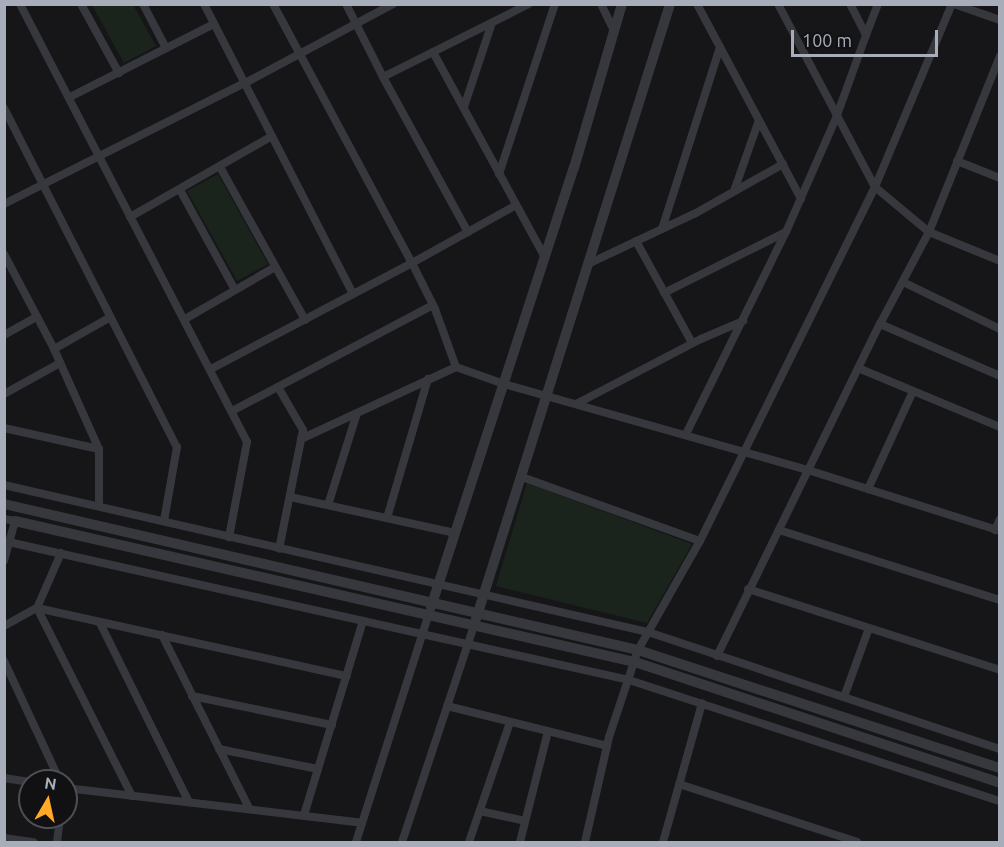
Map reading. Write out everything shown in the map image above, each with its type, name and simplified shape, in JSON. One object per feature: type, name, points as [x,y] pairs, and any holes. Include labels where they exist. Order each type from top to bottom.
[{"type":"street","points":[[20,4],[247,442],[229,537]]},
{"type":"street","points":[[81,4],[118,73]]},
{"type":"street","points":[[143,4],[166,48]]},
{"type":"street","points":[[204,4],[353,294]]},
{"type":"street","points":[[273,4],[412,263],[433,305],[456,367]]},
{"type":"street","points":[[346,4],[383,77],[468,232]]},
{"type":"street","points":[[4,204],[299,56],[393,4]]},
{"type":"street","points":[[383,77],[529,4]]},
{"type":"street","points":[[500,174],[555,4]]},
{"type":"street","points":[[601,4],[614,31]]},
{"type":"street","points":[[356,843],[545,257],[622,4]]},
{"type":"street","points":[[404,841],[522,477],[670,4]]},
{"type":"street","points":[[697,4],[801,199]]},
{"type":"street","points":[[778,4],[836,118],[875,188],[929,231],[999,261]]},
{"type":"street","points":[[850,4],[866,35]]},
{"type":"street","points":[[686,434],[801,199],[836,118],[878,4]]},
{"type":"street","points":[[585,843],[607,746],[638,650],[700,541],[746,452],[875,188],[953,4],[999,20]]},
{"type":"street","points":[[464,107],[492,23]]},
{"type":"street","points":[[70,98],[214,24]]},
{"type":"street","points":[[662,229],[720,47]]},
{"type":"street","points":[[433,52],[545,257]]},
{"type":"street","points":[[717,657],[748,589],[929,231],[999,56]]},
{"type":"street","points":[[4,108],[44,183],[109,318],[177,447],[164,521]]},
{"type":"street","points":[[734,191],[759,120]]},
{"type":"street","points":[[130,217],[272,136]]},
{"type":"street","points":[[957,161],[999,178]]},
{"type":"street","points":[[588,264],[662,229],[783,164]]},
{"type":"street","points":[[220,167],[305,320]]},
{"type":"street","points":[[180,190],[235,290]]},
{"type":"street","points":[[210,369],[412,263],[516,205]]},
{"type":"street","points":[[664,293],[786,232]]},
{"type":"street","points":[[636,241],[692,344]]},
{"type":"street","points":[[4,254],[54,349],[99,449],[99,506]]},
{"type":"street","points":[[185,319],[275,267]]},
{"type":"street","points":[[4,277],[14,272]]},
{"type":"street","points":[[903,282],[999,329]]},
{"type":"street","points":[[232,411],[433,305]]},
{"type":"street","points":[[4,335],[37,317]]},
{"type":"street","points":[[54,349],[109,318]]},
{"type":"street","points":[[578,403],[692,344],[743,321]]},
{"type":"street","points":[[880,324],[999,376]]},
{"type":"street","points":[[4,394],[60,363]]},
{"type":"street","points":[[301,439],[456,367],[504,384],[578,403],[808,470],[997,531],[999,519]]},
{"type":"street","points":[[858,368],[999,427]]},
{"type":"street","points":[[387,518],[428,379]]},
{"type":"street","points":[[278,387],[303,430],[279,549]]},
{"type":"street","points":[[868,489],[914,391]]},
{"type":"street","points":[[328,505],[357,413]]},
{"type":"street","points":[[4,428],[99,449]]},
{"type":"street","points":[[522,477],[700,541]]},
{"type":"street","points":[[4,485],[648,632],[717,657],[999,749]]},
{"type":"street","points":[[290,497],[456,533]]},
{"type":"street","points":[[4,504],[431,608],[474,625],[635,662],[999,783]]},
{"type":"street","points":[[4,561],[10,520],[431,608],[478,613],[638,650],[999,768]]},
{"type":"street","points":[[779,530],[999,600]]},
{"type":"street","points":[[7,541],[629,680],[999,801]]},
{"type":"street","points":[[4,626],[37,608],[61,554]]},
{"type":"street","points":[[748,589],[999,670]]},
{"type":"street","points":[[37,608],[347,676]]},
{"type":"street","points":[[37,608],[132,795]]},
{"type":"street","points":[[304,815],[363,621]]},
{"type":"street","points":[[100,622],[189,802]]},
{"type":"street","points":[[843,697],[869,628]]},
{"type":"street","points":[[162,636],[249,808]]},
{"type":"street","points":[[4,661],[54,769]]},
{"type":"street","points":[[192,696],[332,725]]},
{"type":"street","points":[[663,843],[702,703]]},
{"type":"street","points":[[447,706],[607,746]]},
{"type":"street","points":[[469,843],[510,722]]},
{"type":"street","points":[[520,843],[548,731]]},
{"type":"street","points":[[219,749],[318,769]]},
{"type":"street","points":[[679,784],[857,843]]},
{"type":"street","points":[[78,789],[362,823]]},
{"type":"street","points":[[480,812],[525,821]]},
{"type":"street","points":[[4,838],[34,843]]},
{"type":"shaded area","points":[[92,5],[133,5],[156,46],[124,63]]},
{"type":"shaded area","points":[[218,174],[268,264],[237,281],[187,191]]},
{"type":"shaded area","points":[[527,483],[692,544],[647,623],[496,586]]}]
